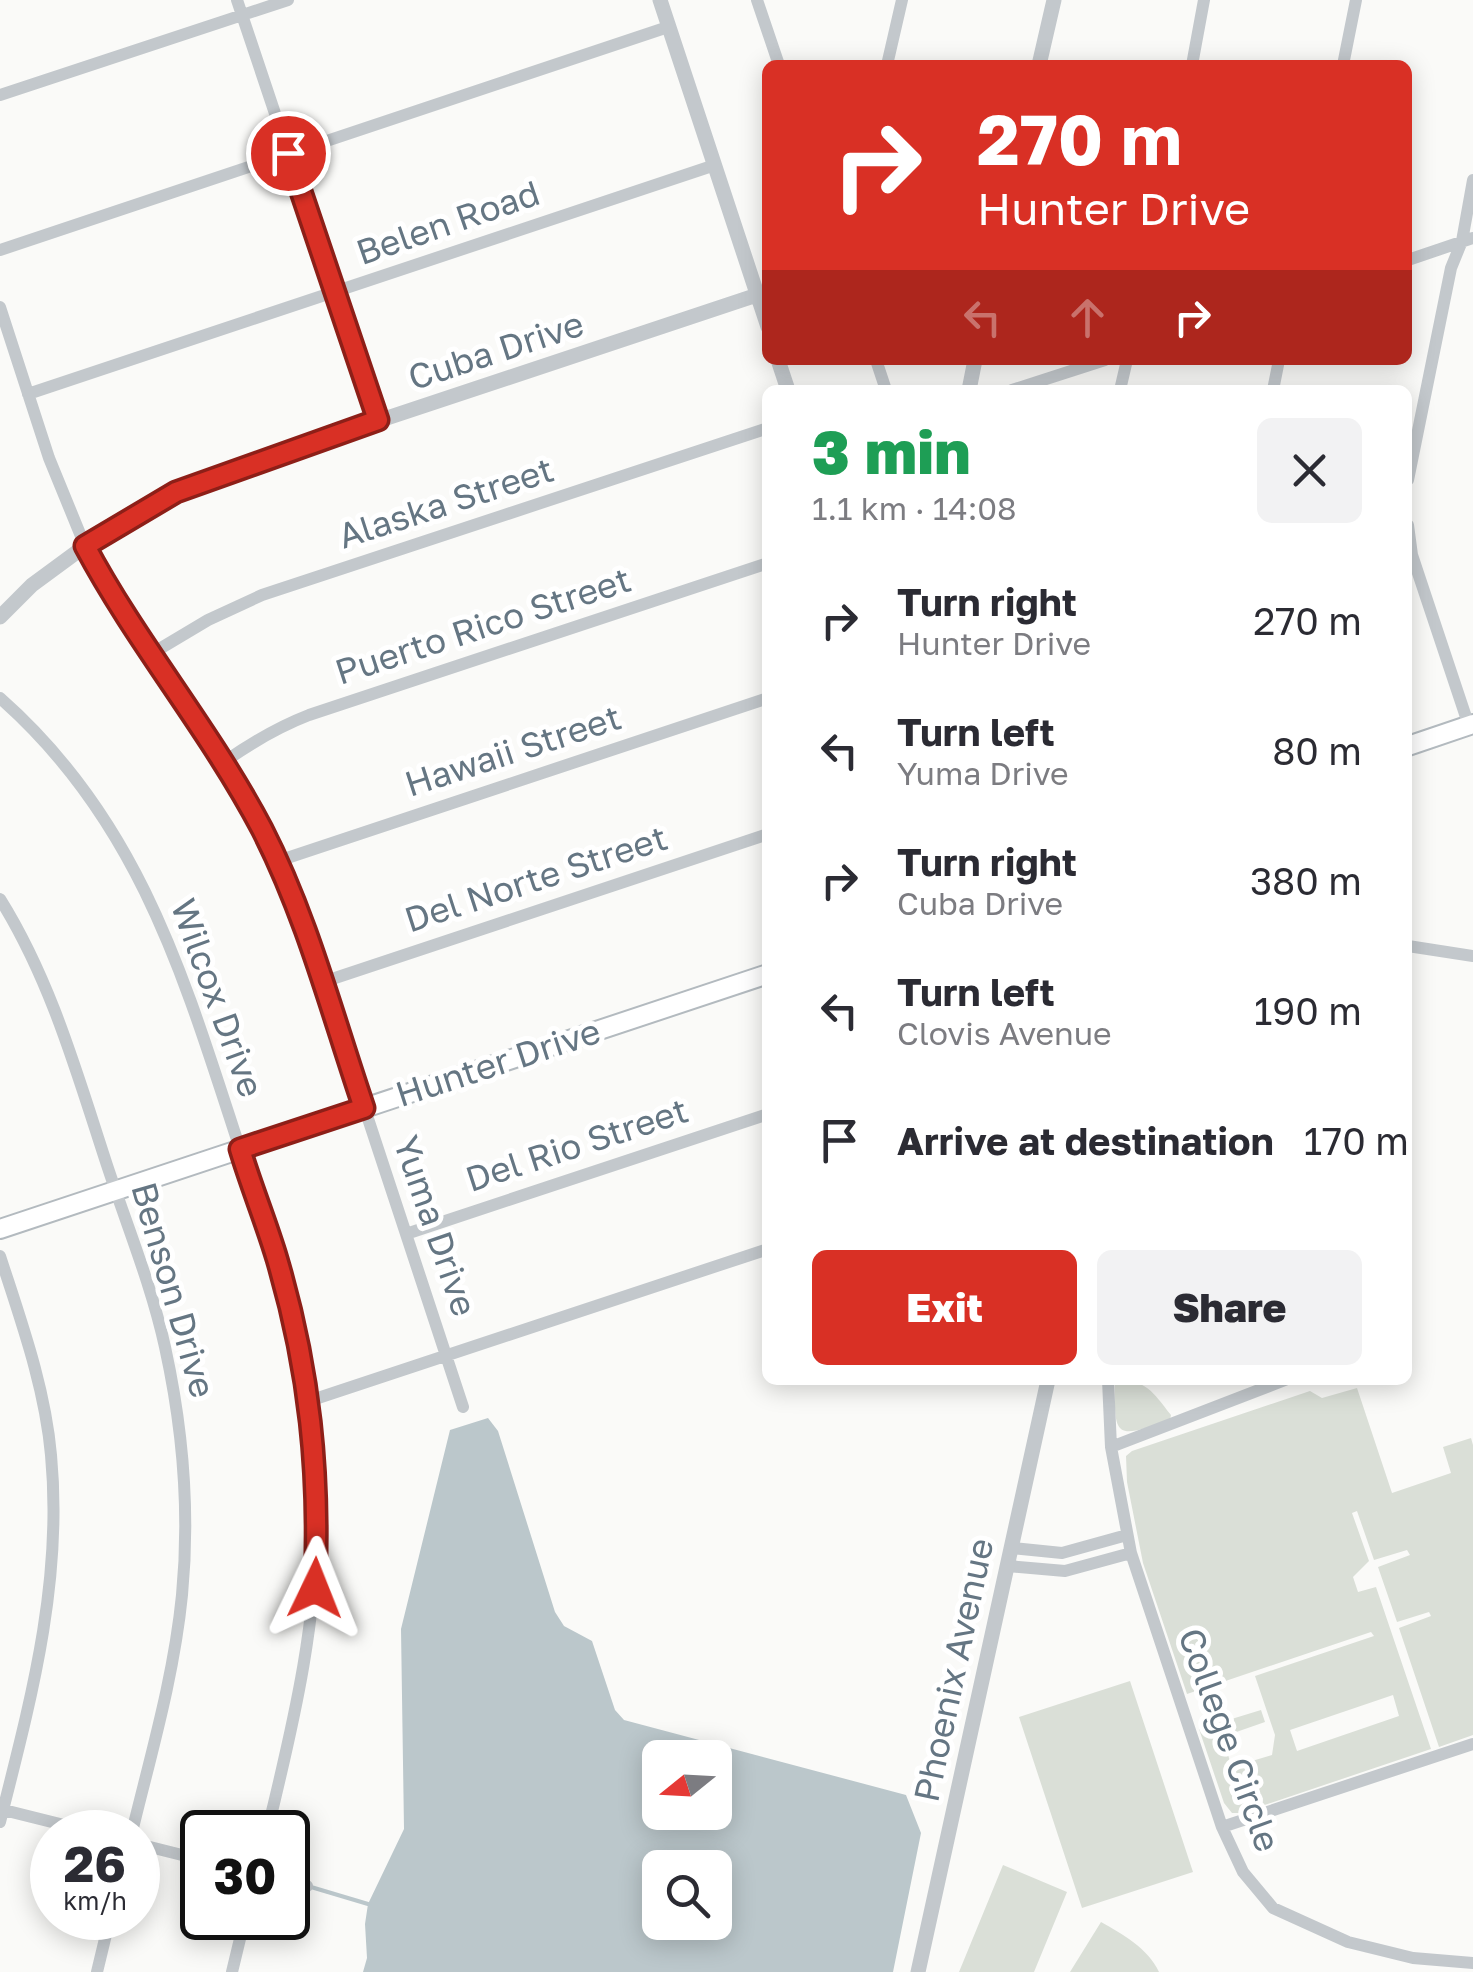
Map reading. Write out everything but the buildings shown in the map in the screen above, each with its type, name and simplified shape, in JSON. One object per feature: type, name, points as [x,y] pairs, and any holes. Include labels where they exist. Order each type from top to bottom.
[{"type":"main road","points":[[1412,745],[1471,725]]},
{"type":"main road","name":"Hunter Drive","points":[[0,1228],[762,976]]},
{"type":"street","points":[[237,0],[378,420]]},
{"type":"street","points":[[0,95],[288,0]]},
{"type":"street","points":[[660,0],[762,310]]},
{"type":"street","points":[[757,0],[777,60]]},
{"type":"street","points":[[888,60],[902,0]]},
{"type":"street","points":[[1040,60],[1054,0]]},
{"type":"street","points":[[1193,60],[1204,0]]},
{"type":"street","points":[[1344,60],[1351,1]]},
{"type":"street","points":[[0,250],[668,27]]},
{"type":"street","name":"Belen Road","points":[[28,394],[715,165]]},
{"type":"street","points":[[1412,460],[1451,268],[1468,240],[1473,180]]},
{"type":"street","points":[[1412,259],[1468,240]]},
{"type":"street","name":"Cuba Drive","points":[[0,618],[32,585],[85,546],[176,492],[378,420],[757,295]]},
{"type":"street","name":"Yuma Drive","points":[[0,306],[49,458],[85,546],[105,585],[224,762],[278,862],[323,982],[463,1408]]},
{"type":"street","points":[[1028,385],[1090,365]]},
{"type":"street","name":"Alaska Street","points":[[152,654],[208,620],[262,595],[762,430]]},
{"type":"street","points":[[1412,555],[1471,725]]},
{"type":"street","name":"Puerto Rico Street","points":[[224,762],[252,742],[309,715],[762,565]]},
{"type":"street","name":"Wilcox Drive","points":[[0,698],[80,784],[135,868],[172,949],[285,1287],[309,1401],[317,1494],[315,1588],[302,1682],[272,1810]]},
{"type":"street","name":"Hawaii Street","points":[[278,862],[762,700]]},
{"type":"street","name":"Del Norte Street","points":[[323,982],[762,836]]},
{"type":"street","name":"Benson Drive","points":[[0,900],[44,981],[60,1022],[164,1342],[180,1432],[186,1503],[182,1594],[168,1686],[137,1810]]},
{"type":"street","points":[[1412,947],[1473,956]]},
{"type":"street","name":"Del Rio Street","points":[[406,1234],[762,1116]]},
{"type":"street","points":[[309,1401],[762,1251]]},
{"type":"street","points":[[0,1256],[33,1362],[51,1452],[54,1553],[45,1631],[1,1813],[30,1819]]},
{"type":"street","name":"Phoenix Avenue","points":[[918,1972],[1047,1385]]},
{"type":"street","name":"College Circle","points":[[1108,1385],[1111,1447],[1131,1552],[1222,1827],[1243,1872],[1273,1908],[1348,1942],[1413,1958],[1473,1964]]},
{"type":"street","points":[[1111,1447],[1271,1385]]},
{"type":"street","points":[[1012,1548],[1062,1553],[1127,1535]]},
{"type":"street","points":[[1008,1566],[1065,1571],[1131,1552]]},
{"type":"street","points":[[1222,1827],[1473,1744]]},
{"type":"street","points":[[97,1972],[105,1940]]},
{"type":"street","points":[[232,1972],[240,1940]]},
{"type":"shaded area","points":[[1115,1385],[1142,1385],[1171,1415],[1170,1420],[1128,1431],[1117,1424]]},
{"type":"shaded area","points":[[1357,1388],[1392,1493],[1451,1473],[1443,1447],[1471,1438],[1473,1735],[1439,1747],[1399,1628],[1431,1616],[1429,1612],[1397,1622],[1378,1567],[1410,1555],[1407,1550],[1374,1560],[1357,1511],[1352,1513],[1369,1561],[1353,1577],[1358,1592],[1376,1587],[1431,1749],[1232,1813],[1224,1803],[1199,1729],[1261,1710],[1265,1722],[1222,1737],[1232,1767],[1272,1755],[1275,1735],[1255,1676],[1374,1636],[1371,1632],[1187,1694],[1143,1563],[1127,1482],[1126,1456],[1310,1391],[1322,1398]],"holes":[[[1393,1695],[1399,1716],[1297,1751],[1290,1730]]]},
{"type":"shaded area","points":[[488,1418],[498,1431],[555,1612],[564,1626],[592,1641],[615,1710],[624,1720],[699,1740],[642,1740],[642,1830],[732,1830],[732,1749],[906,1795],[921,1833],[893,1972],[363,1972],[368,1904],[404,1829],[401,1629],[450,1430]]},
{"type":"shaded area","points":[[1130,1681],[1193,1872],[1082,1908],[1019,1717]]},
{"type":"shaded area","points":[[1003,1865],[1067,1892],[1034,1972],[959,1972]]},
{"type":"shaded area","points":[[1101,1922],[1141,1949],[1159,1972],[1070,1972]]},
{"type":"waterway","points":[[311,1887],[368,1904]]},
{"type":"route","points":[[288,153],[378,420],[176,492],[85,546],[105,585],[224,762],[278,862],[364,1108],[240,1149],[285,1287],[309,1401],[317,1494],[315,1588]]}]
